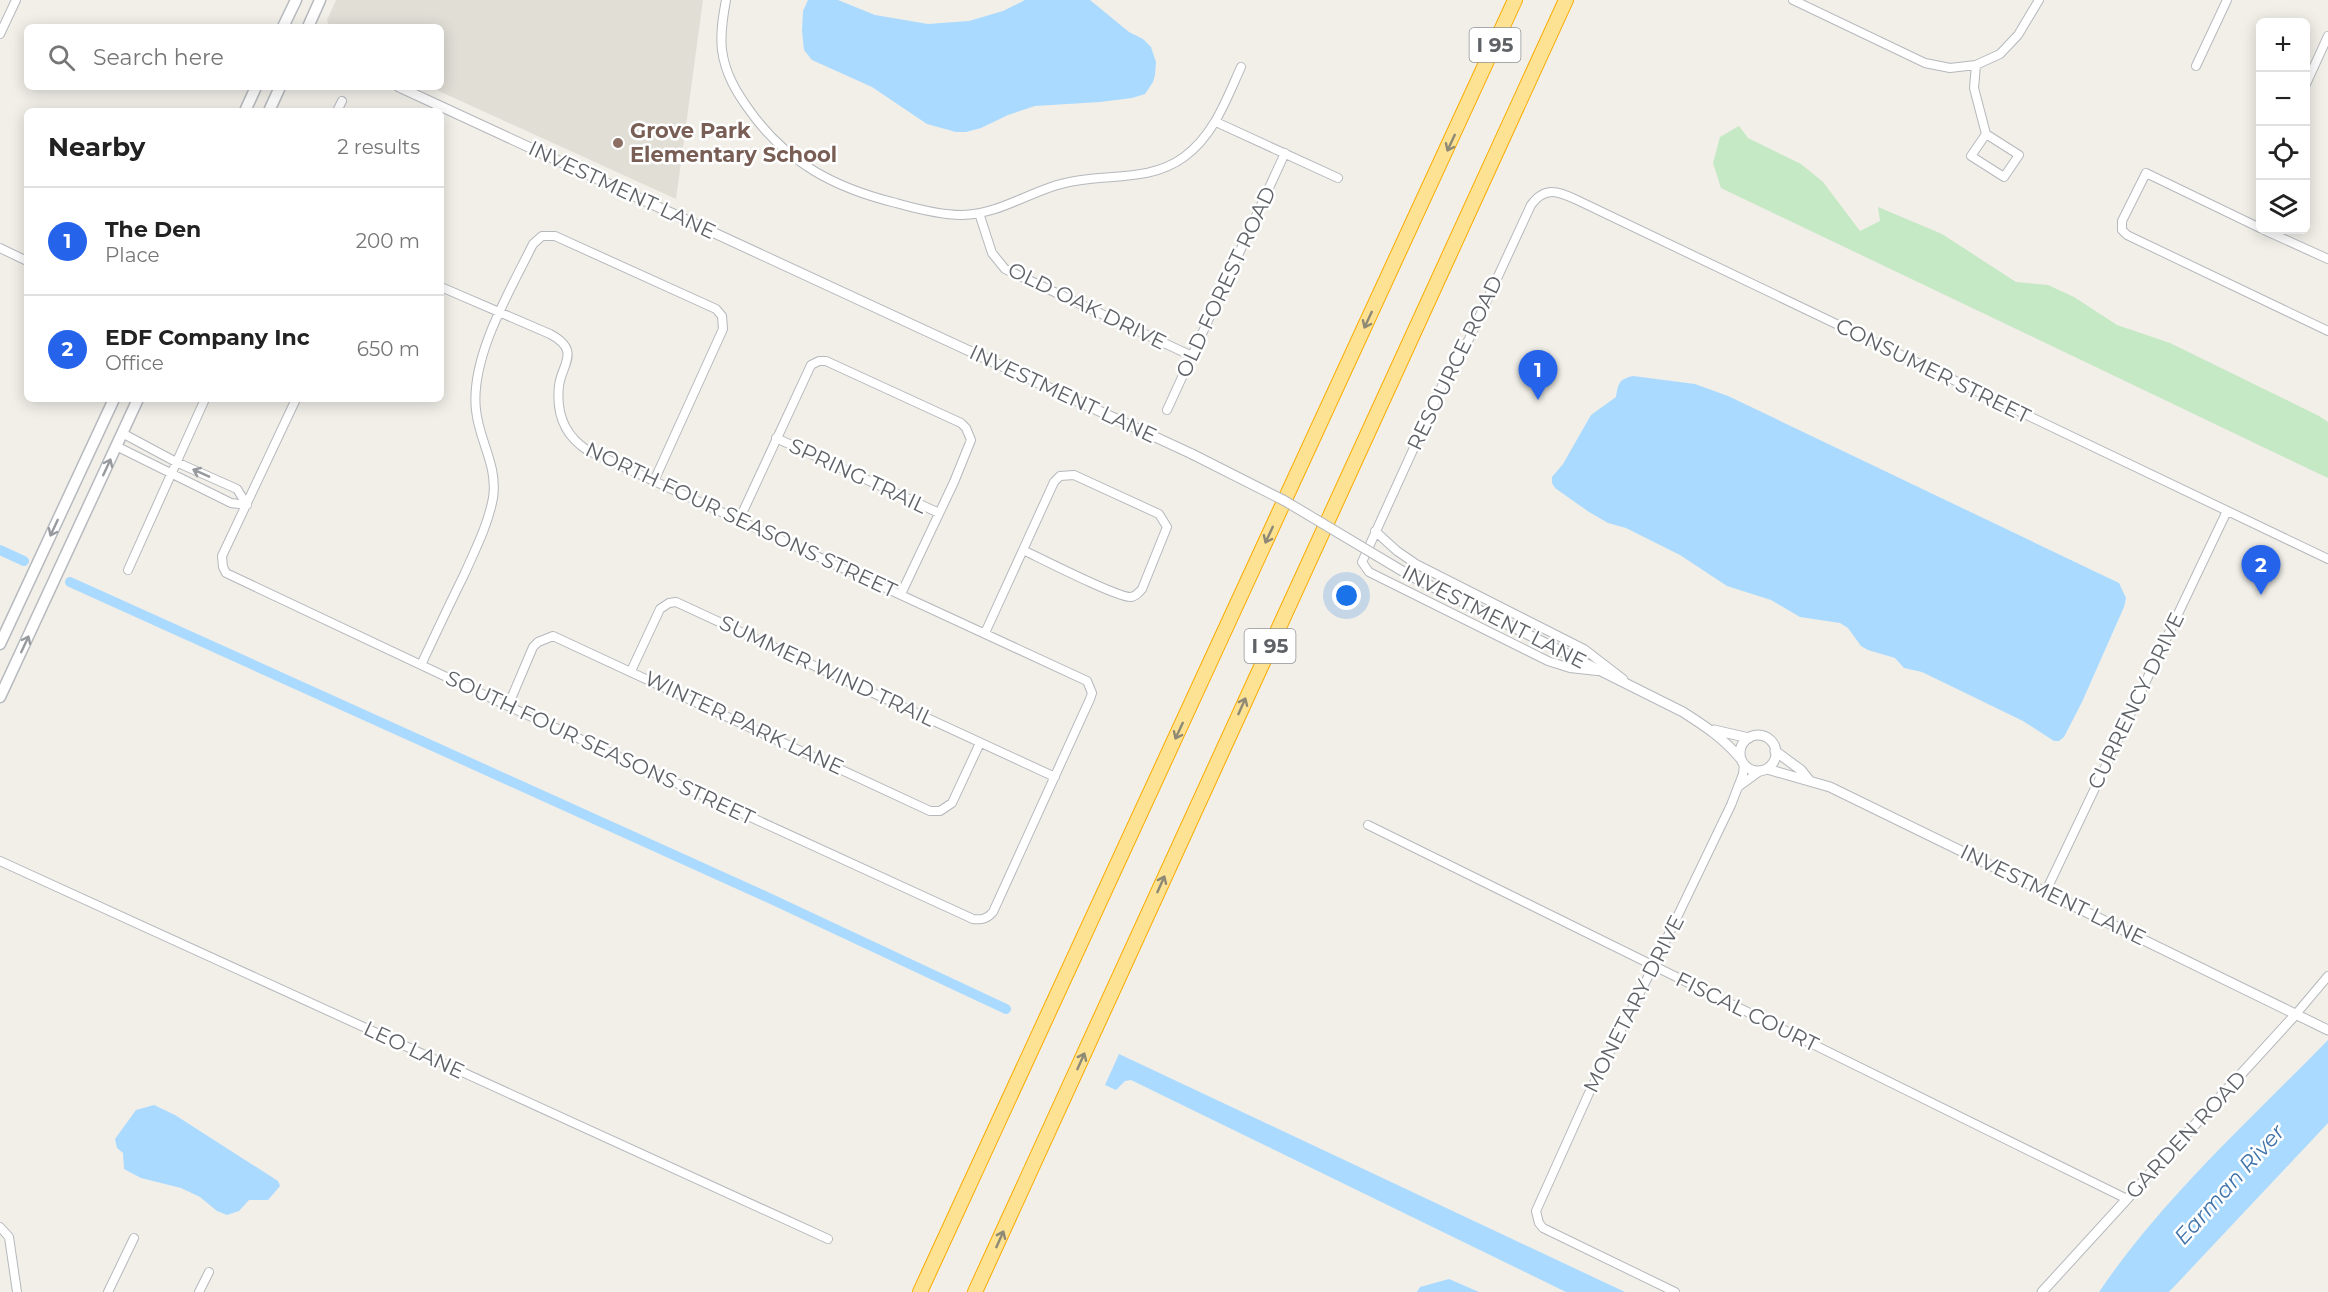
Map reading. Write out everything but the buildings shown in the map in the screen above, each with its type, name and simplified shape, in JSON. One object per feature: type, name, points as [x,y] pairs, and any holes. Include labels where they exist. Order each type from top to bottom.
[{"type":"highway","name":"I 95","points":[[920,1292],[1459,126],[1515,0]]},
{"type":"highway","name":"I 95","points":[[975,1292],[1566,0]]},
{"type":"main road","points":[[284,24],[296,0]]},
{"type":"main road","points":[[309,24],[320,0]]},
{"type":"main road","points":[[246,108],[255,90]]},
{"type":"main road","points":[[270,108],[279,90]]},
{"type":"main road","points":[[0,644],[113,402]]},
{"type":"main road","points":[[0,697],[137,402]]},
{"type":"street","points":[[0,34],[16,0]]},
{"type":"street","points":[[726,0],[722,25],[722,49],[730,79],[760,126],[786,153],[824,177],[873,197],[945,214],[979,213],[1003,207],[1060,184],[1087,179],[1140,176],[1176,162],[1194,149],[1216,122],[1241,67]]},
{"type":"street","points":[[1793,0],[1925,63],[1950,68],[1976,65],[2000,54],[2022,30],[2039,0]]},
{"type":"street","points":[[2196,66],[2227,0]]},
{"type":"street","points":[[2310,75],[2328,36]]},
{"type":"street","points":[[1976,65],[1974,88],[1986,134],[2019,155],[2004,177],[1971,156],[1986,134]]},
{"type":"street","name":"INVESTMENT LANE","points":[[405,90],[1192,454],[1285,501],[1409,576],[1683,712],[1712,729],[1728,743],[1742,761]]},
{"type":"street","points":[[338,108],[342,101]]},
{"type":"street","points":[[1216,122],[1338,178]]},
{"type":"street","name":"OLD FOREST ROAD","points":[[1167,410],[1285,153]]},
{"type":"street","points":[[2256,226],[2146,174],[2122,221],[2122,230],[2127,235],[2328,331]]},
{"type":"street","name":"CONSUMER STREET","points":[[1537,196],[1551,191],[1565,195],[2328,559]]},
{"type":"street","name":"RESOURCE ROAD","points":[[1537,196],[1469,339],[1447,375],[1362,562],[1369,573],[1548,661],[1570,668],[1604,672]]},
{"type":"street","name":"OLD OAK DRIVE","points":[[979,213],[992,253],[1005,269],[1192,356]]},
{"type":"street","points":[[421,665],[481,538],[492,502],[493,473],[478,423],[475,396],[478,367],[500,311],[533,244],[542,236],[548,234],[555,236],[716,309],[722,316],[723,329],[654,482]]},
{"type":"street","points":[[2273,234],[2328,260]]},
{"type":"street","points":[[0,248],[24,260]]},
{"type":"street","name":"NORTH FOUR SEASONS STREET","points":[[444,287],[557,338],[564,346],[568,359],[559,384],[560,416],[570,436],[587,450],[1087,681],[1091,686],[1090,699],[1055,777]]},
{"type":"street","points":[[739,520],[811,365],[819,361],[826,362],[899,393],[961,423],[970,433],[971,440],[901,594]]},
{"type":"street","points":[[128,570],[204,402]]},
{"type":"street","points":[[247,505],[295,402]]},
{"type":"street","points":[[122,433],[177,462],[237,489],[247,505]]},
{"type":"street","name":"SPRING TRAIL","points":[[776,438],[939,513]]},
{"type":"street","points":[[116,446],[231,503],[247,505]]},
{"type":"street","points":[[985,633],[1054,482],[1060,476],[1074,475],[1159,514],[1166,521],[1167,527],[1142,588],[1136,595],[1130,597],[1114,592],[1023,550]]},
{"type":"street","name":"SOUTH FOUR SEASONS STREET","points":[[247,505],[222,556],[226,573],[508,706],[973,919],[983,920],[993,912],[1055,777]]},
{"type":"street","name":"CURRENCY DRIVE","points":[[2046,891],[2227,511]]},
{"type":"street","points":[[1375,531],[1416,564],[1584,649],[1633,687]]},
{"type":"street","name":"SUMMER WIND TRAIL","points":[[630,671],[660,609],[669,603],[676,602],[1055,777]]},
{"type":"street","name":"WINTER PARK LANE","points":[[508,706],[533,647],[546,637],[560,638],[930,811],[940,811],[952,803],[981,742]]},
{"type":"street","name":"INVESTMENT LANE","points":[[1712,729],[1749,738]]},
{"type":"street","points":[[1738,787],[1763,770],[1774,761],[1775,751],[1772,743],[1765,737],[1749,738],[1741,747],[1742,761],[1749,769],[1763,770]]},
{"type":"street","name":"INVESTMENT LANE","points":[[1775,751],[1801,770],[1809,780]]},
{"type":"street","name":"MONETARY DRIVE","points":[[1675,1292],[1543,1228],[1536,1217],[1537,1204],[1731,805],[1738,787],[1742,761]]},
{"type":"street","name":"INVESTMENT LANE","points":[[1763,770],[1830,787],[2328,1030]]},
{"type":"street","name":"FISCAL COURT","points":[[1368,825],[2127,1199]]},
{"type":"street","name":"LEO LANE","points":[[0,861],[828,1239]]},
{"type":"street","name":"GARDEN ROAD","points":[[2043,1292],[2328,976]]},
{"type":"street","points":[[0,1227],[9,1237],[17,1292]]},
{"type":"street","points":[[108,1292],[134,1238]]},
{"type":"street","points":[[200,1292],[209,1272]]},
{"type":"shaded area","name":"Grove Park Elementary School","points":[[336,0],[703,0],[676,199],[437,90],[444,90],[444,24],[328,24],[327,20]]},
{"type":"green space","points":[[1739,126],[1748,138],[1801,164],[1823,182],[1860,231],[1880,221],[1878,207],[1942,234],[2016,282],[2048,285],[2074,297],[2117,325],[2170,343],[2319,416],[2328,422],[2328,478],[1721,188],[1713,163],[1720,137]]},
{"type":"water","points":[[808,0],[838,0],[875,15],[928,24],[969,21],[1003,11],[1025,0],[1090,0],[1151,47],[1156,62],[1155,75],[1145,94],[1132,98],[1035,106],[1008,115],[981,128],[956,132],[927,124],[872,87],[812,60],[804,50],[802,31],[803,11]]},
{"type":"water","points":[[1633,376],[1695,384],[1728,396],[2119,583],[2126,598],[2124,607],[2064,737],[2059,741],[2054,741],[2023,721],[1922,672],[1904,668],[1895,658],[1868,650],[1861,646],[1848,628],[1840,623],[1800,617],[1771,600],[1727,586],[1680,555],[1626,528],[1608,523],[1555,488],[1552,477],[1563,464],[1591,415],[1616,397],[1622,381]]},
{"type":"water","name":"Earman River","points":[[2328,1040],[2328,1123],[2169,1292],[2099,1292],[2151,1224],[2179,1192]]},
{"type":"water","points":[[1119,1054],[1625,1292],[1566,1292],[1131,1080],[1125,1081],[1116,1090],[1105,1085]]},
{"type":"water","points":[[154,1105],[175,1115],[278,1181],[280,1186],[268,1200],[249,1200],[239,1211],[227,1215],[217,1211],[200,1197],[181,1188],[141,1178],[124,1169],[123,1153],[117,1148],[115,1139],[136,1110]]},
{"type":"water","points":[[1449,1279],[1479,1292],[1417,1292],[1420,1287]]},
{"type":"waterway","points":[[0,550],[24,561]]},
{"type":"waterway","points":[[70,582],[769,898],[1006,1009]]},
{"type":"place","name":"Grove Park Elementary School","points":[[618,143]]},
{"type":"place","name":"The Den","points":[[1538,400]]},
{"type":"place","name":"EDF Company Inc","points":[[2261,595]]}]
